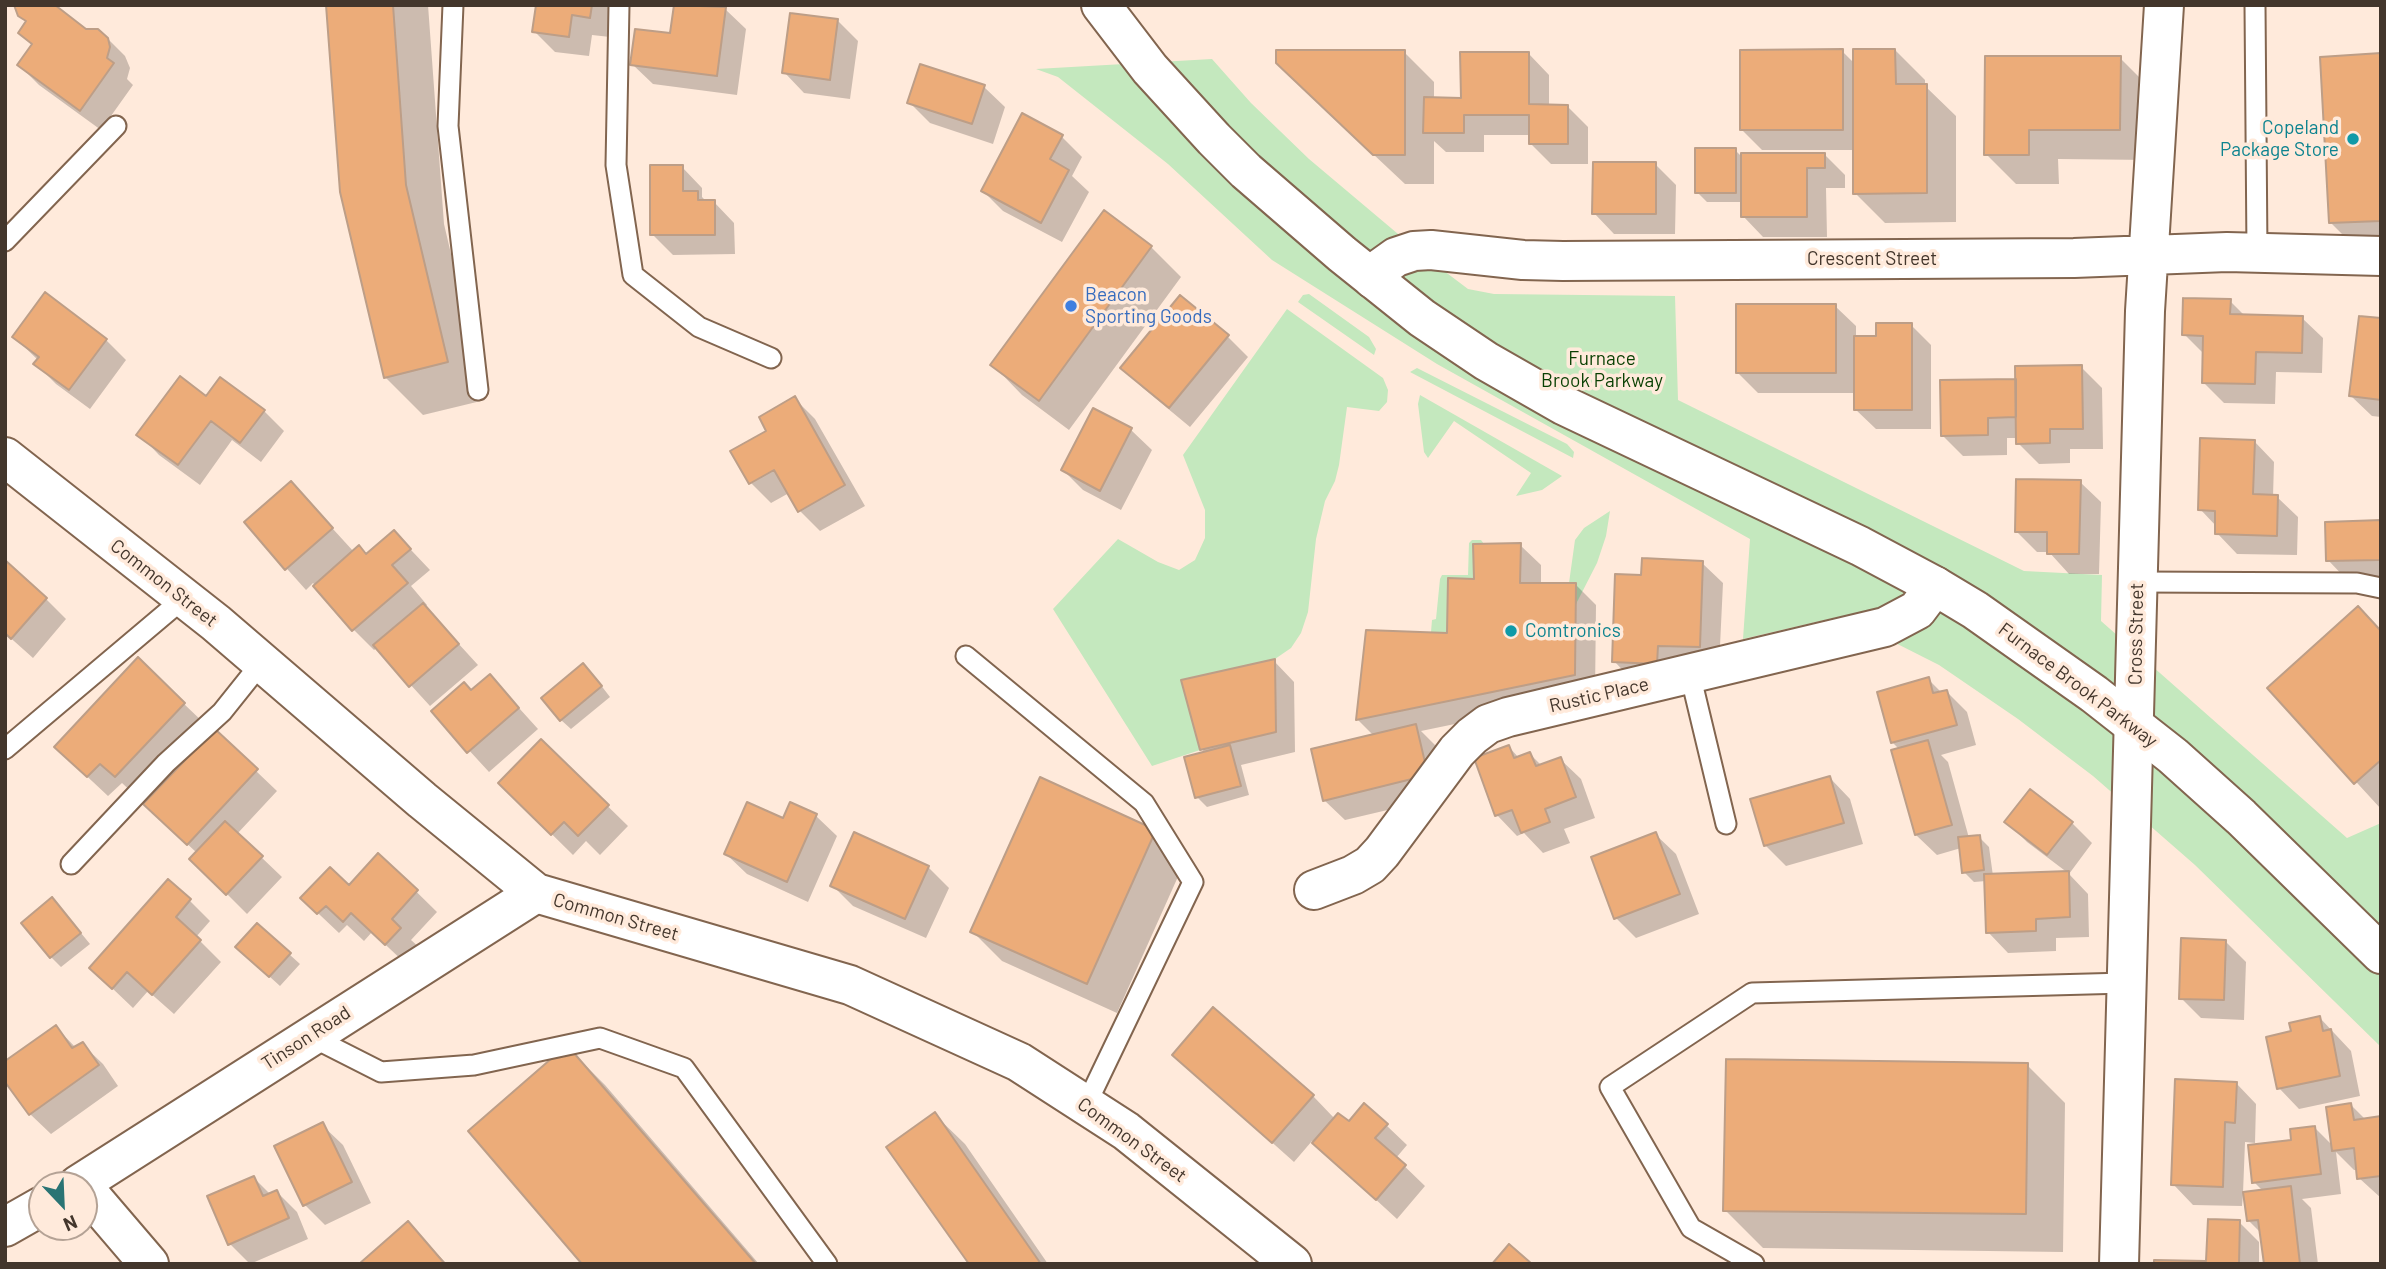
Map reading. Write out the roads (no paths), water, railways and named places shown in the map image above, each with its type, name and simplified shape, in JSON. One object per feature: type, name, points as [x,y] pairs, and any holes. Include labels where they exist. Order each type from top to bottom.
[{"type":"street","name":"Furnace Brook Parkway","points":[[1101,5],[1150,69],[1214,139],[1275,197],[1373,279],[1453,340],[1563,405],[1860,546],[1935,586],[2013,635],[2134,724],[2241,817],[2381,954]]},
{"type":"street","name":"Cross Street","points":[[2119,1264],[2145,311],[2164,5]]},
{"type":"street","name":"Crescent Street","points":[[1373,279],[1382,267],[1396,257],[1414,251],[1431,250],[1511,259],[1563,261],[2074,258],[2149,253],[2381,256]]},
{"type":"street","name":"Common Street","points":[[5,457],[262,662],[422,800],[536,893],[850,985],[1019,1062],[1126,1131],[1292,1264]]},
{"type":"street","name":"Rustic Place","points":[[1314,890],[1353,875],[1370,865],[1457,751],[1488,724],[1885,627],[1917,610],[1935,586]]},
{"type":"street","name":"Tinson Road","points":[[98,1174],[536,893]]},
{"type":"street","points":[[98,1205],[149,1264]]},
{"type":"street","points":[[5,1227],[28,1214]]},
{"type":"lane","points":[[453,5],[448,126],[478,390]]},
{"type":"lane","points":[[620,5],[616,165],[633,275],[699,327],[771,358]]},
{"type":"lane","points":[[2255,5],[2257,253]]},
{"type":"lane","points":[[5,241],[116,126]]},
{"type":"lane","points":[[2138,582],[2357,583],[2381,588]]},
{"type":"lane","points":[[5,749],[184,598]]},
{"type":"lane","points":[[966,656],[1144,803],[1193,882],[1086,1105]]},
{"type":"lane","points":[[71,864],[166,763],[222,712],[262,662]]},
{"type":"lane","points":[[1690,674],[1726,824]]},
{"type":"lane","points":[[1754,1264],[1691,1228],[1610,1087],[1752,993],[2126,983]]},
{"type":"lane","points":[[310,1036],[381,1072],[474,1065],[600,1038],[684,1068],[827,1264]]},
{"type":"place","name":"Copeland Package Store","points":[[2353,139]]},
{"type":"place","name":"Beacon Sporting Goods","points":[[1071,306]]},
{"type":"place","name":"Comtronics","points":[[1511,631]]}]
